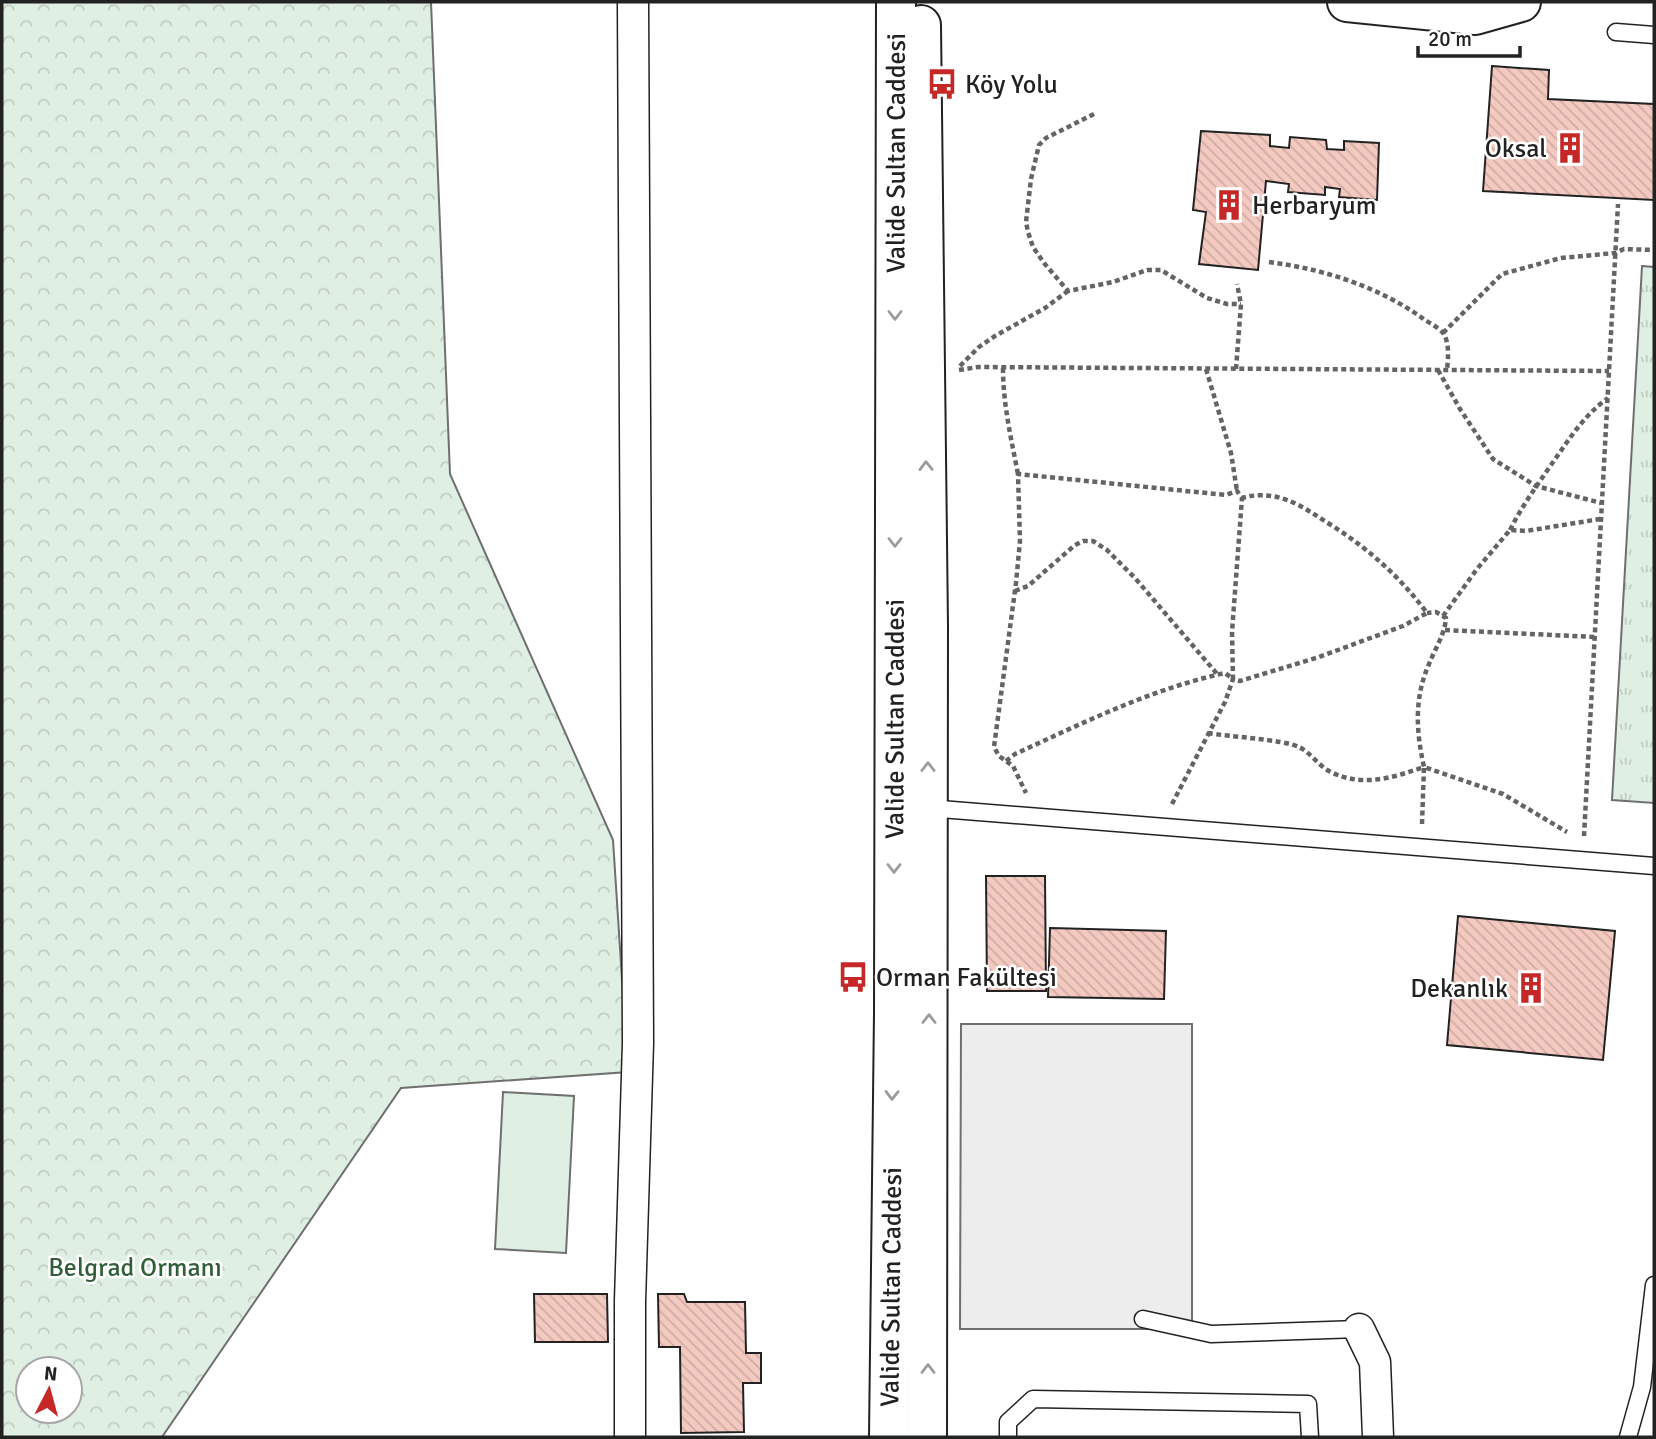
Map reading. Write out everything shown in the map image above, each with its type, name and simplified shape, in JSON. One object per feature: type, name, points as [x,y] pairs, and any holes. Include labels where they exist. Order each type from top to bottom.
[{"type":"main road","name":"Valide Sultan Caddesi","points":[[896,2],[911,808],[927,1437]]},
{"type":"main road","name":"Valide Sultan Caddesi","points":[[889,1437],[911,808],[921,2]]},
{"type":"main road","points":[[1347,2],[1475,15],[1521,2]]},
{"type":"street","points":[[629,1437],[630,1301],[638,1043],[633,2]]},
{"type":"street","points":[[1359,1329],[1374,1362],[1378,1437]]},
{"type":"lane","points":[[1616,32],[1654,35]]},
{"type":"lane","points":[[911,808],[1654,866]]},
{"type":"lane","points":[[1628,1437],[1642,1387],[1654,1284]]},
{"type":"lane","points":[[1143,1319],[1211,1334],[1359,1329]]},
{"type":"lane","points":[[1008,1437],[1008,1422],[1033,1399],[1308,1404],[1310,1437]]},
{"type":"path","points":[[1068,291],[1033,247],[1028,232],[1026,222],[1033,169],[1039,145],[1046,138],[1094,114]]},
{"type":"path","points":[[1577,839],[1584,843],[1618,204]]},
{"type":"path","points":[[1443,333],[1502,274],[1561,258],[1615,253],[1624,248],[1654,250]]},
{"type":"path","points":[[1269,262],[1300,266],[1345,278],[1418,315],[1443,333],[1448,350],[1447,370]]},
{"type":"path","points":[[1241,304],[1227,304],[1207,298],[1161,270],[1147,270],[1101,285],[1068,291],[1045,308],[995,335],[956,370],[978,367],[1609,371]]},
{"type":"path","points":[[1236,369],[1241,304],[1237,284]]},
{"type":"path","points":[[1003,368],[1003,388],[1018,474],[1020,541],[994,747],[999,756],[1013,766],[1035,817]]},
{"type":"path","points":[[1160,827],[1225,702],[1233,679],[1232,632],[1242,498],[1237,491],[1224,427],[1206,369]]},
{"type":"path","points":[[1438,370],[1493,459],[1536,486],[1601,503]]},
{"type":"path","points":[[1443,616],[1510,530],[1526,500],[1567,439],[1598,405],[1608,398]]},
{"type":"path","points":[[1018,474],[1226,495],[1237,491]]},
{"type":"path","points":[[1242,498],[1254,494],[1270,495],[1318,515],[1377,557],[1427,613]]},
{"type":"path","points":[[1510,530],[1526,531],[1600,519]]},
{"type":"path","points":[[1015,591],[1028,586],[1075,545],[1083,541],[1099,543],[1135,578],[1217,675]]},
{"type":"path","points":[[1006,761],[1015,754],[1119,706],[1188,682],[1224,673],[1240,681],[1319,657],[1403,626],[1427,613],[1436,612],[1446,618],[1445,630],[1421,683],[1416,709],[1424,767],[1420,847]]},
{"type":"path","points":[[1445,630],[1595,637]]},
{"type":"path","points":[[1208,733],[1300,748],[1327,770],[1348,780],[1391,778],[1424,767],[1503,794],[1570,834]]},
{"type":"green space","name":"Belgrad Ormanı","points":[[2,2],[431,2],[450,474],[613,840],[628,1072],[401,1088],[162,1437],[2,1437]]},
{"type":"green space","points":[[1642,266],[1654,267],[1654,803],[1612,800]]},
{"type":"green space","points":[[503,1092],[574,1096],[566,1253],[495,1249]]},
{"type":"shaded area","points":[[961,1024],[1192,1024],[1192,1329],[960,1329]]},
{"type":"building","name":"Oksal","points":[[1492,66],[1549,70],[1548,99],[1654,104],[1654,200],[1483,191]]},
{"type":"building","name":"Herbaryum","points":[[1201,131],[1270,135],[1270,146],[1289,148],[1290,137],[1326,140],[1327,149],[1344,150],[1344,141],[1379,143],[1377,200],[1339,197],[1340,189],[1325,187],[1325,195],[1288,192],[1289,184],[1266,181],[1258,270],[1199,264],[1206,212],[1193,210]]},
{"type":"building","points":[[986,876],[1045,876],[1046,991],[987,991]]},
{"type":"building","name":"Dekanlık","points":[[1458,916],[1615,931],[1603,1060],[1447,1045]]},
{"type":"building","points":[[1050,928],[1166,931],[1164,999],[1048,997]]},
{"type":"building","points":[[534,1294],[607,1294],[608,1342],[535,1342]]},
{"type":"building","points":[[658,1294],[684,1294],[687,1302],[745,1302],[746,1353],[761,1353],[761,1383],[743,1383],[744,1432],[681,1433],[680,1347],[659,1347]]},
{"type":"place","name":"Köy Yolu","points":[[942,84]]},
{"type":"place","name":"Oksal","points":[[1570,148]]},
{"type":"place","name":"Herbaryum","points":[[1229,205]]},
{"type":"place","name":"Orman Fakültesi","points":[[853,977]]},
{"type":"place","name":"Dekanlık","points":[[1531,988]]}]
